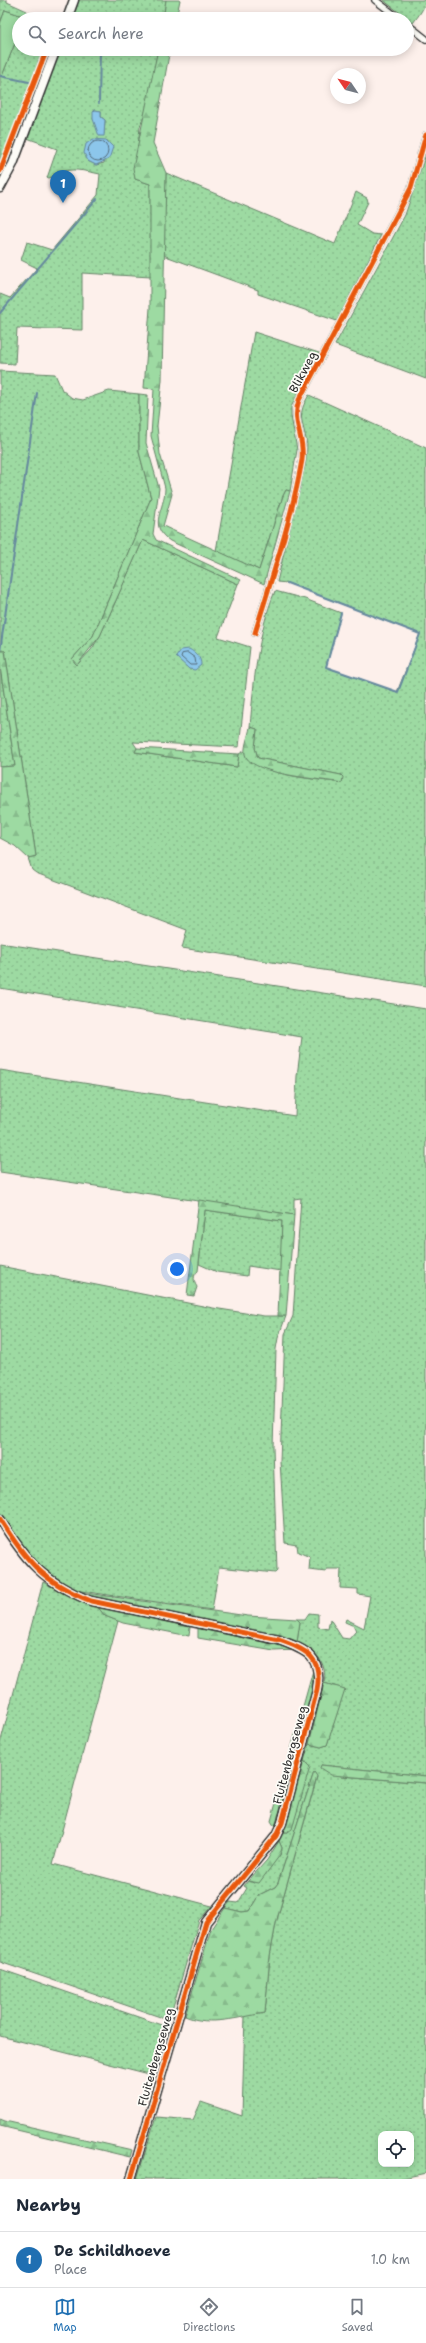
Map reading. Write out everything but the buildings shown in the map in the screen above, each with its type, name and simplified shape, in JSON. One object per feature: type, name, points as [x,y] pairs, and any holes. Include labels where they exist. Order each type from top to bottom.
[{"type":"street","points":[[70,12],[74,0]]},
{"type":"street","points":[[375,0],[391,12]]},
{"type":"street","points":[[414,30],[426,39]]},
{"type":"street","points":[[0,188],[13,164],[53,56]]},
{"type":"street","name":"Blikweg","points":[[255,634],[275,567],[300,470],[302,437],[295,413],[299,400],[411,188],[426,135]]},
{"type":"street","name":"Fluitenbergseweg","points":[[0,1519],[23,1555],[32,1565],[52,1581],[77,1595],[91,1601],[279,1640],[304,1651],[314,1660],[319,1668],[317,1690],[282,1823],[276,1836],[206,1922],[131,2179]]},
{"type":"green space","points":[[0,0],[7,0],[7,2],[27,11],[12,12],[5,10],[0,24]]},
{"type":"green space","points":[[78,0],[166,0],[164,12],[74,12]]},
{"type":"green space","points":[[166,0],[180,0],[177,12],[164,12]]},
{"type":"green space","points":[[383,0],[426,0],[423,9],[414,22],[414,12],[399,12]]},
{"type":"green space","points":[[5,10],[12,12],[12,51],[2,76],[0,75],[0,24]]},
{"type":"green space","points":[[12,51],[12,56],[40,56],[0,162],[0,75],[2,76]]},
{"type":"green space","points":[[57,56],[157,56],[148,103],[140,127],[135,179],[150,184],[151,277],[82,273],[82,330],[17,328],[15,364],[0,363],[0,294],[10,298],[37,268],[21,260],[27,242],[52,250],[98,195],[100,174],[69,170],[47,178],[57,149],[27,138]],"holes":[[[95,110],[101,111],[101,117],[105,120],[104,134],[93,119]],[[96,139],[108,141],[104,163],[96,165],[88,161]]]},
{"type":"green space","points":[[157,56],[169,56],[153,143],[166,173],[162,380],[157,426],[160,454],[172,494],[163,526],[259,570],[283,496],[286,490],[290,491],[264,584],[170,541],[163,535],[158,523],[165,488],[151,436],[154,389],[144,388],[150,308],[150,184],[135,179],[133,168]]},
{"type":"green space","points":[[426,154],[426,379],[335,345],[405,215]]},
{"type":"green space","points":[[166,173],[335,244],[356,192],[367,198],[368,202],[357,225],[372,234],[381,235],[337,321],[258,294],[258,290],[163,255]]},
{"type":"green space","points":[[254,332],[319,353],[291,407],[291,416],[297,450],[290,491],[286,490],[283,496],[259,570],[216,551]]},
{"type":"green space","points":[[0,371],[55,374],[62,390],[72,398],[83,400],[109,391],[139,394],[139,452],[151,498],[93,636],[72,659],[77,665],[91,650],[100,636],[143,540],[238,584],[218,637],[250,647],[239,747],[133,742],[137,748],[135,752],[237,767],[239,754],[244,751],[250,759],[259,766],[272,771],[303,778],[342,783],[341,775],[258,758],[255,748],[257,729],[250,727],[253,693],[260,641],[275,591],[305,599],[341,613],[326,667],[397,692],[420,634],[287,583],[277,582],[306,461],[307,442],[302,422],[302,412],[305,402],[309,395],[426,448],[426,986],[182,948],[187,930],[36,873],[32,870],[28,858],[36,856],[5,651],[0,651]]},
{"type":"green space","points":[[139,394],[148,395],[146,443],[159,488],[153,534],[156,540],[241,580],[238,584],[143,540],[100,636],[77,665],[72,659],[93,636],[151,498],[139,452]]},
{"type":"green space","points":[[0,651],[5,651],[36,856],[28,858],[15,846],[0,838],[0,767],[15,766],[0,667]]},
{"type":"green space","points":[[0,667],[15,766],[0,767]]},
{"type":"green space","points":[[250,727],[257,729],[255,748],[258,758],[341,775],[343,777],[342,783],[275,772],[252,763],[245,754],[245,747]]},
{"type":"green space","points":[[137,748],[239,754],[237,767],[135,752]]},
{"type":"green space","points":[[0,943],[426,1009],[426,1776],[321,1765],[341,1776],[426,1783],[426,2173],[398,2179],[137,2179],[156,2117],[193,2120],[201,2102],[242,2116],[245,2016],[265,2013],[270,1956],[276,1923],[317,1777],[314,1772],[278,1883],[275,1887],[259,1895],[249,1911],[242,1912],[225,1908],[230,1902],[238,1903],[247,1888],[244,1886],[248,1881],[254,1883],[280,1855],[282,1848],[279,1841],[283,1833],[287,1833],[307,1763],[304,1761],[309,1744],[321,1747],[327,1745],[344,1689],[324,1683],[324,1669],[319,1658],[315,1653],[297,1642],[300,1622],[297,1619],[305,1619],[309,1613],[318,1614],[318,1627],[328,1629],[330,1619],[342,1638],[349,1639],[356,1631],[354,1626],[345,1622],[346,1619],[364,1628],[370,1596],[358,1594],[358,1589],[340,1588],[341,1569],[327,1569],[326,1572],[309,1570],[310,1557],[298,1552],[297,1545],[285,1543],[280,1461],[285,1334],[293,1316],[301,1198],[294,1199],[294,1215],[0,1172],[0,1070],[295,1116],[297,1076],[302,1037],[0,988]]},
{"type":"green space","points":[[199,1200],[294,1215],[286,1316],[278,1316],[282,1221],[205,1210],[198,1271],[194,1278],[197,1287],[194,1296],[187,1295]]},
{"type":"green space","points":[[205,1210],[282,1221],[281,1271],[248,1266],[247,1276],[217,1272],[199,1264]]},
{"type":"green space","points":[[0,1266],[213,1308],[264,1316],[286,1316],[278,1338],[276,1349],[273,1447],[277,1571],[275,1573],[219,1567],[212,1610],[74,1590],[40,1566],[25,1552],[0,1514]]},
{"type":"green space","points":[[43,1582],[77,1600],[97,1606],[105,1616],[118,1621],[53,1864],[212,1906],[199,1920],[169,2020],[0,1962],[0,1744]]},
{"type":"green space","points":[[79,1592],[248,1616],[297,1619],[300,1622],[297,1642],[111,1603]]},
{"type":"green space","points":[[97,1606],[190,1627],[189,1636],[123,1623],[105,1616]]},
{"type":"green space","points":[[198,1628],[297,1650],[274,1651],[198,1638]]},
{"type":"green space","points":[[314,1667],[316,1686],[275,1827],[271,1821]]},
{"type":"green space","points":[[324,1683],[345,1689],[327,1745],[321,1747],[309,1744]]},
{"type":"green space","points":[[304,1761],[310,1767],[292,1829],[287,1833],[283,1833]]},
{"type":"green space","points":[[321,1765],[426,1776],[426,1783],[331,1775],[320,1768]]},
{"type":"green space","points":[[314,1772],[317,1776],[276,1923],[270,1956],[265,2013],[235,2019],[214,2021],[204,2021],[185,2016],[211,1929],[225,1908],[242,1912],[249,1911],[259,1895],[275,1887],[278,1883]]},
{"type":"green space","points":[[279,1841],[282,1848],[280,1855],[259,1883],[248,1881],[267,1860]]},
{"type":"green space","points":[[0,1969],[167,2027],[153,2075],[0,2036]]},
{"type":"green space","points":[[0,2119],[132,2150],[130,2157],[0,2126]]},
{"type":"water","points":[[95,110],[101,111],[101,117],[105,120],[104,136],[99,136],[93,119],[93,112]]},
{"type":"water","points":[[93,139],[106,140],[113,147],[109,159],[96,165],[88,161],[84,153],[86,144]]},
{"type":"water","points":[[189,649],[199,657],[200,660],[201,665],[195,670],[189,669],[176,657],[181,650]]},
{"type":"waterway","points":[[99,103],[100,56]]},
{"type":"waterway","points":[[0,76],[29,82]]},
{"type":"waterway","points":[[0,313],[97,199]]},
{"type":"waterway","points":[[0,651],[37,393]]},
{"type":"waterway","points":[[287,583],[420,634],[398,692],[326,667],[341,613]]},
{"type":"cycle path","points":[[0,171],[44,56]]},
{"type":"cycle path","points":[[255,633],[275,569],[298,482],[302,460],[302,443],[297,422],[297,408],[299,400],[411,188],[426,135]]},
{"type":"cycle path","points":[[0,1519],[18,1547],[37,1569],[48,1578],[74,1594],[91,1601],[279,1640],[298,1647],[311,1656],[318,1670],[317,1690],[282,1823],[276,1836],[206,1922],[131,2179]]},
{"type":"place","name":"De Schildhoeve","points":[[63,203]]}]
